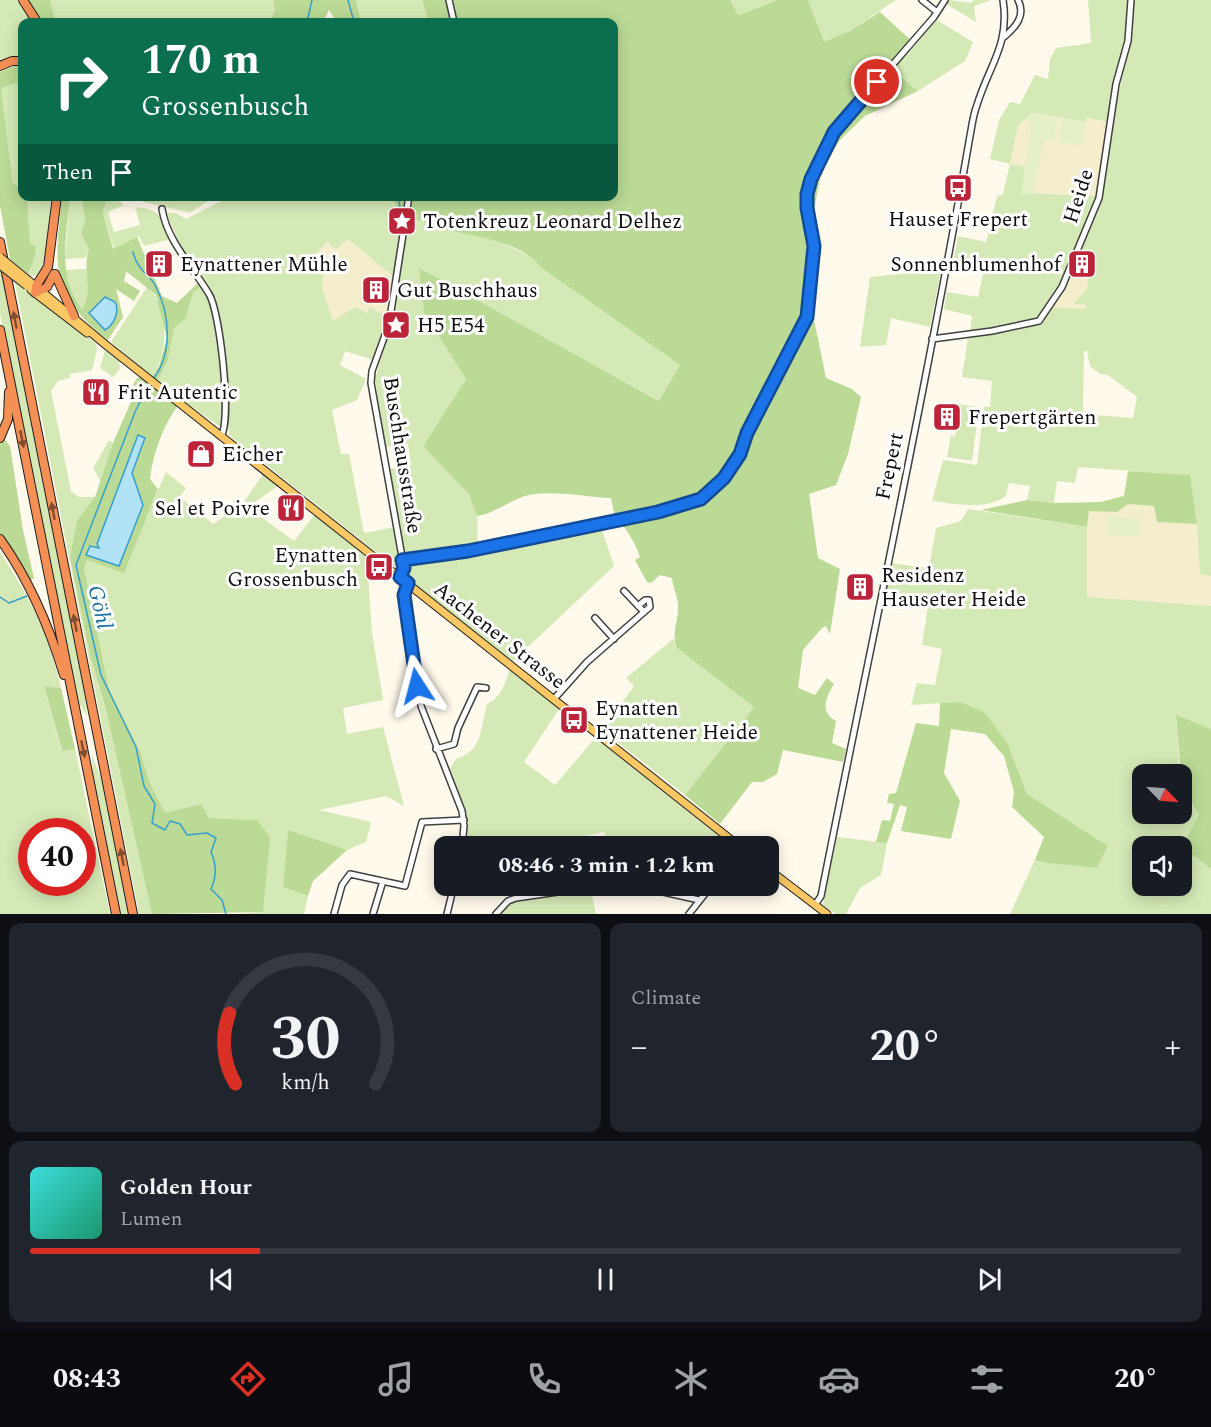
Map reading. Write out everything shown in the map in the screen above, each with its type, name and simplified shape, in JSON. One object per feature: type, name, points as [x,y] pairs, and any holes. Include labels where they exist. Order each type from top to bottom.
[{"type":"highway","points":[[23,0],[34,18]]},
{"type":"highway","points":[[0,66],[18,61]]},
{"type":"highway","points":[[33,287],[45,274],[50,254],[56,201]]},
{"type":"highway","points":[[0,242],[133,914]]},
{"type":"highway","points":[[50,254],[54,274],[74,316]]},
{"type":"highway","points":[[33,287],[52,281],[54,274]]},
{"type":"highway","points":[[0,330],[51,587],[65,672],[72,692],[116,914]]},
{"type":"highway","points":[[0,438],[9,419],[10,382]]},
{"type":"highway","points":[[0,539],[31,588],[65,672]]},
{"type":"main road","name":"Aachener Strasse","points":[[0,257],[99,340],[726,836]]},
{"type":"main road","name":"Aachener Strasse","points":[[0,265],[74,316],[99,340]]},
{"type":"main road","points":[[779,877],[826,914]]},
{"type":"street","points":[[448,0],[453,18]]},
{"type":"street","points":[[922,0],[938,12]]},
{"type":"street","points":[[402,560],[468,551],[658,512],[701,499],[724,478],[740,454],[747,433],[807,317],[814,246],[807,194],[824,149],[834,132],[938,12],[945,0]]},
{"type":"street","name":"Frepert","points":[[814,904],[821,896],[932,339],[974,114],[1004,37],[1006,17],[1003,0]]},
{"type":"street","name":"Frepert","points":[[1004,37],[1019,21],[1021,12],[1018,0]]},
{"type":"street","name":"Heide","points":[[932,339],[983,333],[1039,321],[1062,287],[1100,191],[1116,84],[1128,40],[1131,0]]},
{"type":"street","name":"Buschhausstraße","points":[[400,577],[404,568],[371,383],[372,370],[389,324],[408,201]]},
{"type":"street","points":[[162,209],[180,250],[212,301],[224,382],[225,428],[221,436]]},
{"type":"street","points":[[408,583],[404,595],[421,706],[464,820],[463,836]]},
{"type":"street","points":[[624,591],[644,612]]},
{"type":"street","points":[[554,699],[587,662],[650,607],[649,600],[645,600],[638,606]]},
{"type":"street","points":[[595,618],[614,639]]},
{"type":"street","points":[[436,749],[454,744],[458,728],[477,687],[486,688]]},
{"type":"street","points":[[334,914],[342,885],[350,874],[405,886],[422,822],[464,820]]},
{"type":"street","points":[[373,914],[383,881]]},
{"type":"street","points":[[447,914],[451,896]]},
{"type":"street","points":[[496,914],[508,901],[530,896]]},
{"type":"street","points":[[681,896],[699,900]]},
{"type":"street","points":[[689,914],[702,896]]},
{"type":"shaded area","points":[[1034,113],[1085,122],[1085,118],[1108,122],[1097,196],[1021,194],[1010,164],[1018,125]]},
{"type":"shaded area","points":[[348,239],[393,276],[387,316],[371,307],[367,313],[333,321],[322,288],[324,270],[311,260],[327,242]]},
{"type":"shaded area","points":[[1076,254],[1091,257],[1095,264],[1087,282],[1090,286],[1075,304],[1086,305],[1086,309],[1052,307],[1065,285]]},
{"type":"shaded area","points":[[1128,504],[1154,506],[1158,522],[1197,524],[1200,573],[1211,576],[1211,606],[1087,597],[1089,510],[1117,512]]},
{"type":"green space","points":[[0,0],[17,0],[29,18],[18,18],[18,59],[0,62]]},
{"type":"green space","points":[[28,0],[50,0],[55,18],[39,18]]},
{"type":"green space","points":[[50,0],[273,0],[275,10],[272,18],[55,18]]},
{"type":"green space","points":[[273,0],[356,0],[360,18],[334,18],[329,10],[325,18],[272,18],[275,10]]},
{"type":"green space","points":[[356,0],[422,0],[428,18],[360,18]]},
{"type":"green space","points":[[422,0],[730,0],[738,15],[778,0],[808,0],[824,42],[850,31],[880,12],[915,44],[895,72],[918,91],[865,116],[840,140],[822,169],[815,205],[816,250],[812,310],[826,378],[852,389],[861,397],[848,454],[836,485],[809,494],[818,558],[840,569],[830,634],[826,626],[822,628],[803,650],[798,688],[815,695],[827,678],[834,684],[827,699],[826,709],[836,721],[832,743],[846,749],[843,762],[783,750],[777,774],[763,782],[752,782],[720,824],[685,795],[754,707],[677,648],[675,633],[678,605],[672,578],[660,575],[651,583],[647,582],[635,560],[640,557],[636,547],[615,517],[611,498],[544,493],[527,495],[492,512],[477,516],[469,494],[423,446],[466,379],[424,312],[419,268],[659,401],[680,365],[543,269],[520,250],[493,240],[399,216],[394,201],[618,201],[618,18],[428,18]]},
{"type":"green space","points":[[730,0],[778,0],[737,15]]},
{"type":"green space","points":[[808,0],[896,0],[850,31],[824,43]]},
{"type":"green space","points":[[949,0],[972,3],[974,0],[991,0],[974,6],[976,22],[946,4]]},
{"type":"green space","points":[[1088,0],[1211,0],[1211,576],[1200,574],[1197,524],[1189,475],[1078,467],[1075,483],[1057,481],[1054,503],[1027,500],[1030,486],[1009,483],[1006,496],[989,504],[961,505],[932,501],[943,460],[977,465],[984,407],[990,407],[992,381],[962,377],[968,337],[1038,325],[1052,307],[1086,309],[1086,305],[1074,304],[1089,286],[1087,282],[1095,264],[1090,262],[1091,257],[1076,254],[1100,202],[1113,118],[1129,48],[1122,53],[1108,122],[1086,118],[1085,122],[1034,113],[1018,125],[1010,164],[990,159],[999,120],[1010,102],[1020,104],[1035,75],[1048,79],[1050,59],[1056,48],[1091,43]],"holes":[[[1084,351],[1087,351],[1090,366],[1100,374],[1108,375],[1137,397],[1133,418],[1083,414]]]},
{"type":"green space","points":[[935,19],[973,42],[965,61],[918,91],[895,72]]},
{"type":"green space","points":[[18,65],[18,82],[1,88],[13,183],[18,186],[18,201],[27,201],[30,243],[36,247],[28,274],[10,259],[0,206],[0,72]]},
{"type":"green space","points":[[18,82],[18,186],[13,183],[1,88]]},
{"type":"green space","points":[[1034,113],[1058,118],[1054,142],[1045,140],[1043,145],[1033,194],[1021,194],[1031,127],[1029,118]]},
{"type":"green space","points":[[1063,118],[1085,122],[1082,145],[1060,143],[1057,137]]},
{"type":"green space","points":[[1010,164],[1026,167],[1022,193],[1097,196],[1059,285],[1040,315],[1030,322],[970,332],[972,316],[944,309],[947,292],[978,297],[983,274],[952,270],[958,236],[986,242],[997,196],[1003,194]]},
{"type":"green space","points":[[27,201],[51,201],[44,266],[35,277],[28,274],[34,260],[30,243]]},
{"type":"green space","points":[[62,201],[70,201],[66,269],[74,297],[82,309],[86,302],[88,287],[86,264],[89,249],[81,234],[85,221],[82,201],[106,201],[103,213],[113,249],[137,237],[162,296],[177,303],[198,283],[201,286],[193,293],[186,318],[174,328],[168,360],[157,382],[152,377],[159,366],[167,338],[156,295],[126,271],[124,281],[140,291],[134,301],[116,289],[123,317],[108,340],[75,308],[65,292],[60,277],[58,242]],"holes":[[[105,297],[117,306],[114,320],[105,330],[89,313]]]},
{"type":"green space","points":[[70,201],[82,201],[85,221],[81,234],[89,249],[85,258],[65,259]]},
{"type":"green space","points":[[106,201],[119,201],[124,205],[108,212],[114,232],[140,225],[135,207],[150,210],[159,216],[171,239],[144,246],[139,236],[114,249],[103,213]]},
{"type":"green space","points":[[140,201],[208,201],[190,213]]},
{"type":"green space","points":[[221,201],[394,201],[399,215],[403,216],[393,276],[348,239],[336,249],[327,242],[311,260],[324,270],[322,288],[333,321],[355,307],[367,313],[370,307],[387,316],[373,360],[345,351],[340,365],[366,379],[357,400],[332,410],[341,454],[349,454],[364,533],[395,527],[401,572],[229,435],[225,355],[214,297],[187,260],[166,213],[176,213],[186,219]]},
{"type":"green space","points":[[406,217],[501,242],[535,259],[543,269],[680,365],[660,401],[419,269],[447,345],[466,379],[423,446],[456,478],[471,497],[477,517],[478,545],[408,559],[405,556],[390,469],[411,465],[408,444],[385,447],[375,379],[391,325]]},
{"type":"green space","points":[[0,260],[84,687],[87,716],[75,697],[0,314]]},
{"type":"green space","points":[[86,269],[90,295],[82,309],[72,297],[65,270]]},
{"type":"green space","points":[[941,270],[930,327],[891,318],[886,345],[860,347],[870,277]]},
{"type":"green space","points":[[15,282],[96,343],[97,350],[92,370],[70,374],[70,378],[58,381],[51,391],[71,491],[79,497],[95,497],[70,558],[90,655],[105,706],[152,914],[139,914]]},
{"type":"green space","points":[[201,286],[208,298],[217,333],[222,376],[222,428],[157,382],[168,360],[174,328],[186,318],[193,293]]},
{"type":"green space","points":[[147,287],[160,306],[164,330],[162,356],[152,377],[111,342]]},
{"type":"green space","points":[[105,350],[119,360],[120,369],[113,377],[100,368]]},
{"type":"green space","points":[[141,377],[178,405],[163,431],[156,450],[150,479],[158,489],[124,573],[87,560],[84,568],[109,689],[140,751],[149,781],[165,813],[201,804],[209,818],[257,820],[270,837],[263,912],[152,914],[105,706],[90,655],[70,558],[77,521],[95,497],[113,443],[133,397],[130,390],[137,378]],"holes":[[[139,435],[145,438],[132,473],[143,505],[119,566],[90,546],[99,548],[97,544]]]},
{"type":"green space","points":[[957,404],[979,407],[972,461],[947,457],[951,435],[955,436],[957,426],[953,425]]},
{"type":"green space","points":[[4,439],[10,446],[23,530],[34,578],[30,581],[0,535],[0,444]]},
{"type":"green space","points":[[109,440],[113,443],[101,482],[93,468]]},
{"type":"green space","points":[[1128,471],[1190,475],[1197,524],[1157,522],[1154,506],[1128,504],[1117,512],[1089,511],[1087,527],[981,510],[1027,500],[1054,503],[1101,502],[1124,496]]},
{"type":"green space","points":[[166,472],[186,488],[180,497],[213,524],[241,506],[263,474],[278,486],[248,507],[294,541],[315,514],[367,558],[372,633],[383,700],[343,708],[347,734],[383,727],[404,806],[386,796],[319,810],[371,822],[366,842],[347,850],[288,831],[283,887],[308,896],[304,914],[239,914],[262,912],[257,820],[209,818],[200,804],[165,814],[149,781],[140,751],[109,689],[84,568],[87,559],[145,520]]},
{"type":"green space","points":[[968,509],[1087,527],[1087,597],[1211,606],[1211,729],[1176,716],[1179,764],[1132,764],[1132,824],[1192,824],[1192,802],[1199,813],[1187,836],[1132,836],[1132,896],[1192,896],[1192,854],[1211,869],[1211,914],[1010,914],[1035,860],[1097,868],[1108,846],[1027,794],[1008,744],[960,702],[911,705],[917,683],[935,685],[942,649],[922,645],[929,599],[885,591],[890,563],[929,568],[936,528],[961,521]]},
{"type":"green space","points":[[1107,516],[1141,519],[1139,537],[1106,534]]},
{"type":"green space","points":[[602,530],[614,566],[513,661],[407,579],[407,563],[479,547]]},
{"type":"green space","points":[[0,552],[37,617],[50,649],[61,688],[44,687],[61,750],[75,749],[90,818],[18,818],[18,896],[96,896],[96,848],[110,914],[0,914]]},
{"type":"green space","points":[[673,639],[677,648],[754,707],[685,795],[602,730],[634,686],[626,678]]},
{"type":"green space","points":[[510,668],[559,709],[524,762],[555,785],[595,738],[719,836],[605,836],[604,832],[583,836],[466,836],[468,823],[449,770],[456,759],[472,750],[476,744],[487,704],[496,698],[505,684]]},
{"type":"green space","points":[[44,686],[61,688],[75,749],[62,751]]},
{"type":"green space","points":[[960,702],[984,712],[1008,744],[1027,794],[1108,846],[1097,868],[1035,860],[1044,837],[1012,807],[1014,792],[1004,756],[985,734],[951,729],[944,773],[960,801],[951,839],[901,831],[907,807],[900,805],[887,843],[876,842],[882,820],[890,821],[894,804],[887,803],[889,794],[896,793],[916,723],[939,726],[940,703]]},
{"type":"green space","points":[[1176,715],[1211,729],[1211,869],[1192,854],[1192,836],[1187,836],[1199,814],[1192,803],[1192,764],[1180,764]]},
{"type":"green space","points":[[92,755],[104,787],[130,914],[118,914],[94,791]]},
{"type":"green space","points":[[288,830],[347,850],[313,881],[308,896],[283,887]]},
{"type":"green space","points":[[837,837],[887,843],[881,875],[860,888],[846,914],[836,914],[823,905]]},
{"type":"green space","points":[[554,896],[592,896],[596,914],[497,914],[510,902]]},
{"type":"water","points":[[105,297],[115,302],[117,309],[113,321],[105,330],[89,313]]},
{"type":"water","points":[[138,435],[145,438],[132,473],[143,505],[119,566],[86,555],[90,546],[99,548],[97,544]]},
{"type":"waterway","name":"Göhl","points":[[308,18],[312,0]]},
{"type":"waterway","points":[[348,0],[353,18]]},
{"type":"waterway","points":[[399,201],[400,207]]},
{"type":"waterway","name":"Göhl","points":[[133,252],[140,268],[155,285],[164,308],[167,345],[160,368],[154,378]]},
{"type":"waterway","name":"Göhl","points":[[149,384],[135,412],[76,565],[101,675],[136,747],[144,786],[155,804],[152,823],[165,830],[170,821],[180,824],[187,835],[207,833],[216,838],[211,852],[216,870],[211,889],[222,900],[226,914]]},
{"type":"waterway","points":[[0,597],[9,603],[27,596]]},
{"type":"place","name":"Hauset Frepert","points":[[958,188]]},
{"type":"place","name":"Totenkreuz Leonard Delhez","points":[[402,221]]},
{"type":"place","name":"Eynattener Mühle","points":[[159,264]]},
{"type":"place","name":"Sonnenblumenhof","points":[[1082,264]]},
{"type":"place","name":"Gut Buschhaus","points":[[376,290]]},
{"type":"place","name":"H5 E54","points":[[396,325]]},
{"type":"place","name":"Frit Autentic","points":[[96,392]]},
{"type":"place","name":"Frepertgärten","points":[[947,417]]},
{"type":"place","name":"Eicher","points":[[201,454]]},
{"type":"place","name":"Sel et Poivre","points":[[291,508]]},
{"type":"place","name":"Eynatten Grossenbusch","points":[[379,567]]},
{"type":"place","name":"Residenz Hauseter Heide","points":[[860,587]]},
{"type":"place","name":"Eynatten Eynattener Heide","points":[[574,720]]},
{"type":"route","points":[[417,686],[404,595],[408,583],[400,577],[404,568],[402,560],[468,551],[658,512],[701,499],[724,478],[740,454],[747,433],[807,317],[814,246],[807,208],[807,194],[811,179],[834,132],[877,82]]}]
